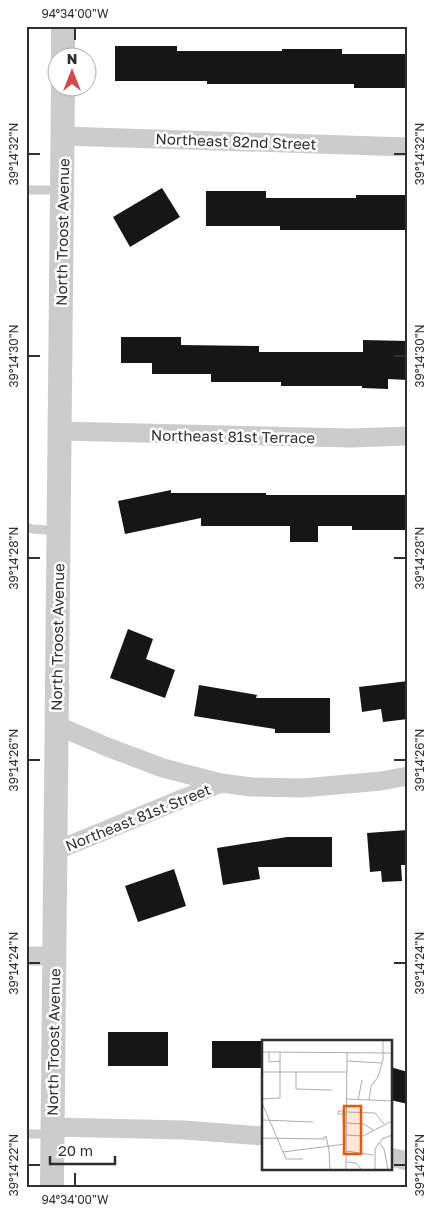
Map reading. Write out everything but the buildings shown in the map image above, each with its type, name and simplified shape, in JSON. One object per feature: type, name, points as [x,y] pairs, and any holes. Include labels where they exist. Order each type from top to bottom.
[{"type":"street","points":[[63,26],[63,48]]},
{"type":"street","name":"North Troost Avenue","points":[[52,1187],[63,98]]},
{"type":"street","name":"Northeast 82nd Street","points":[[63,136],[408,147]]},
{"type":"street","name":"Northeast 81st Terrace","points":[[59,431],[351,438],[408,436]]},
{"type":"street","name":"Northeast 81st Street","points":[[56,725],[163,768],[221,783],[252,787],[303,788],[380,781],[408,776]]},
{"type":"street","name":"Northeast 81st Street","points":[[55,851],[221,783]]},
{"type":"street","points":[[26,956],[54,956]]},
{"type":"street","points":[[52,1130],[184,1130],[262,1136]]},
{"type":"street","points":[[392,1157],[408,1161]]},
{"type":"lane","points":[[26,190],[63,190]]},
{"type":"lane","points":[[26,527],[58,531]]},
{"type":"lane","points":[[26,1135],[52,1130]]}]
